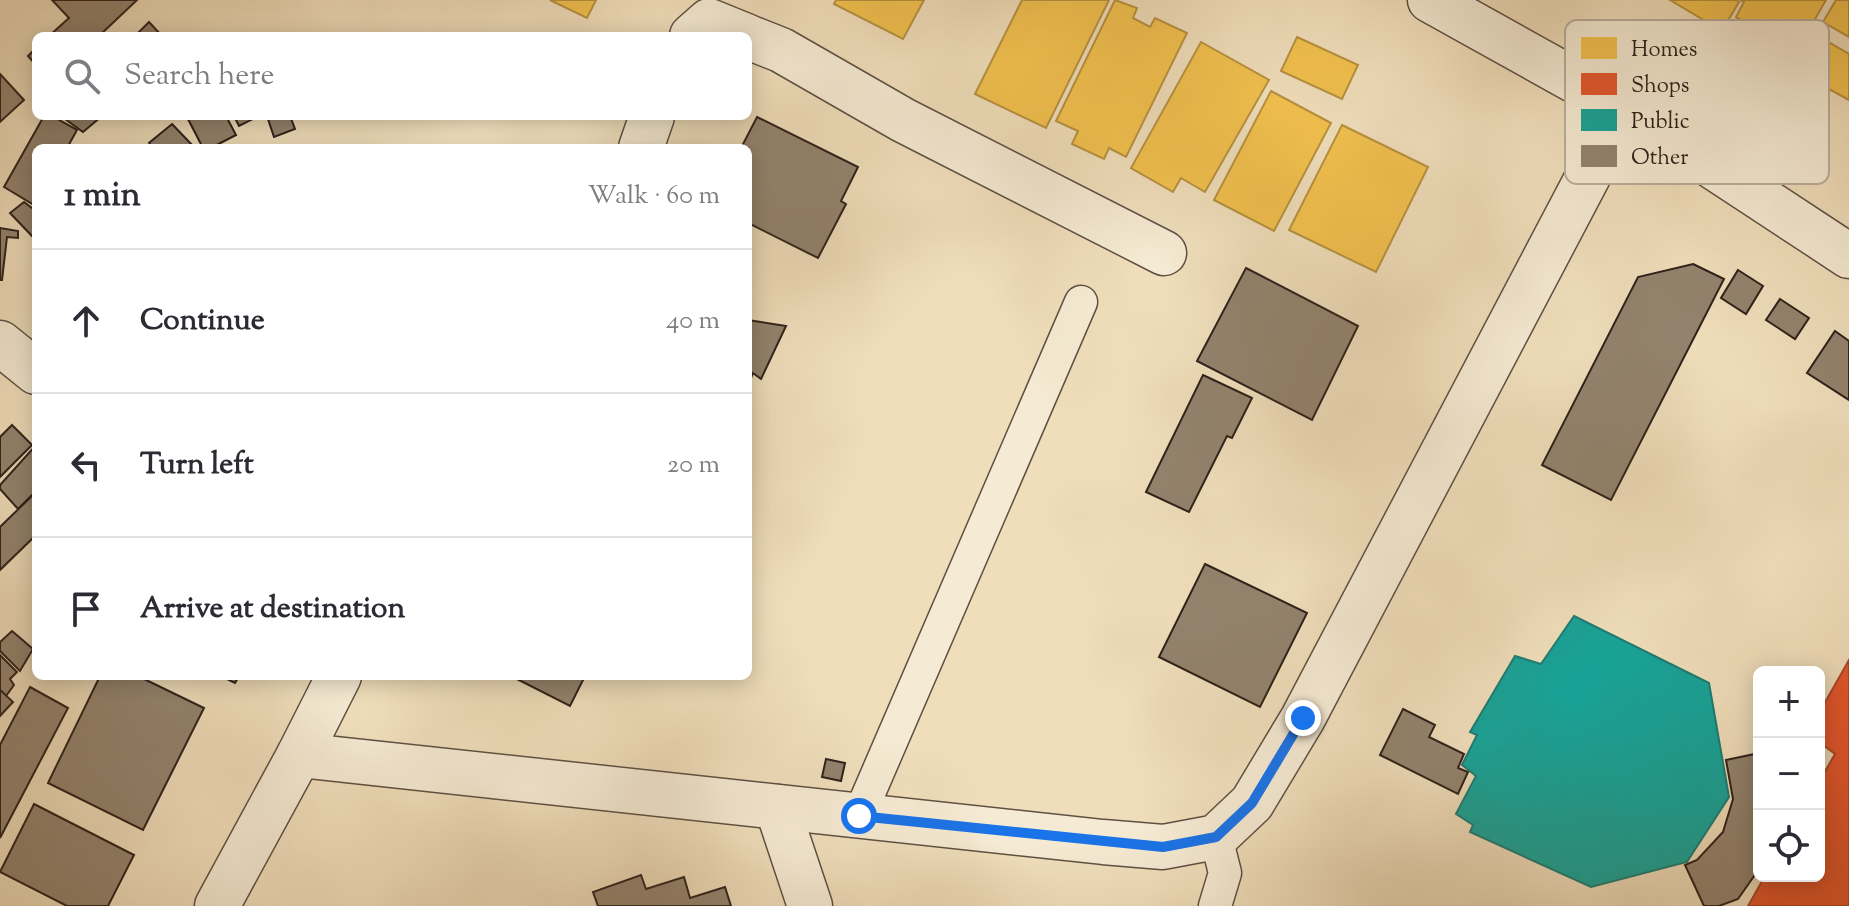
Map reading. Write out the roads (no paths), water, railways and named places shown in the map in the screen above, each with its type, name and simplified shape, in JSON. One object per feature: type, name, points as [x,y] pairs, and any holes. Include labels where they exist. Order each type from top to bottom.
[{"type":"street","points":[[1430,0],[1565,75]]},
{"type":"street","points":[[697,32],[709,21],[737,32]]},
{"type":"street","points":[[752,38],[781,50],[903,120],[1164,253]]},
{"type":"street","points":[[642,144],[651,120]]},
{"type":"street","points":[[299,755],[1163,847],[1216,837],[1252,803],[1303,718],[1584,184]]},
{"type":"street","points":[[1740,184],[1849,256]]},
{"type":"street","points":[[0,343],[32,369]]},
{"type":"street","points":[[217,906],[337,680]]},
{"type":"street","points":[[777,807],[810,906]]},
{"type":"lane","points":[[859,816],[1081,302]]},
{"type":"lane","points":[[1215,906],[1225,873],[1216,837]]}]
